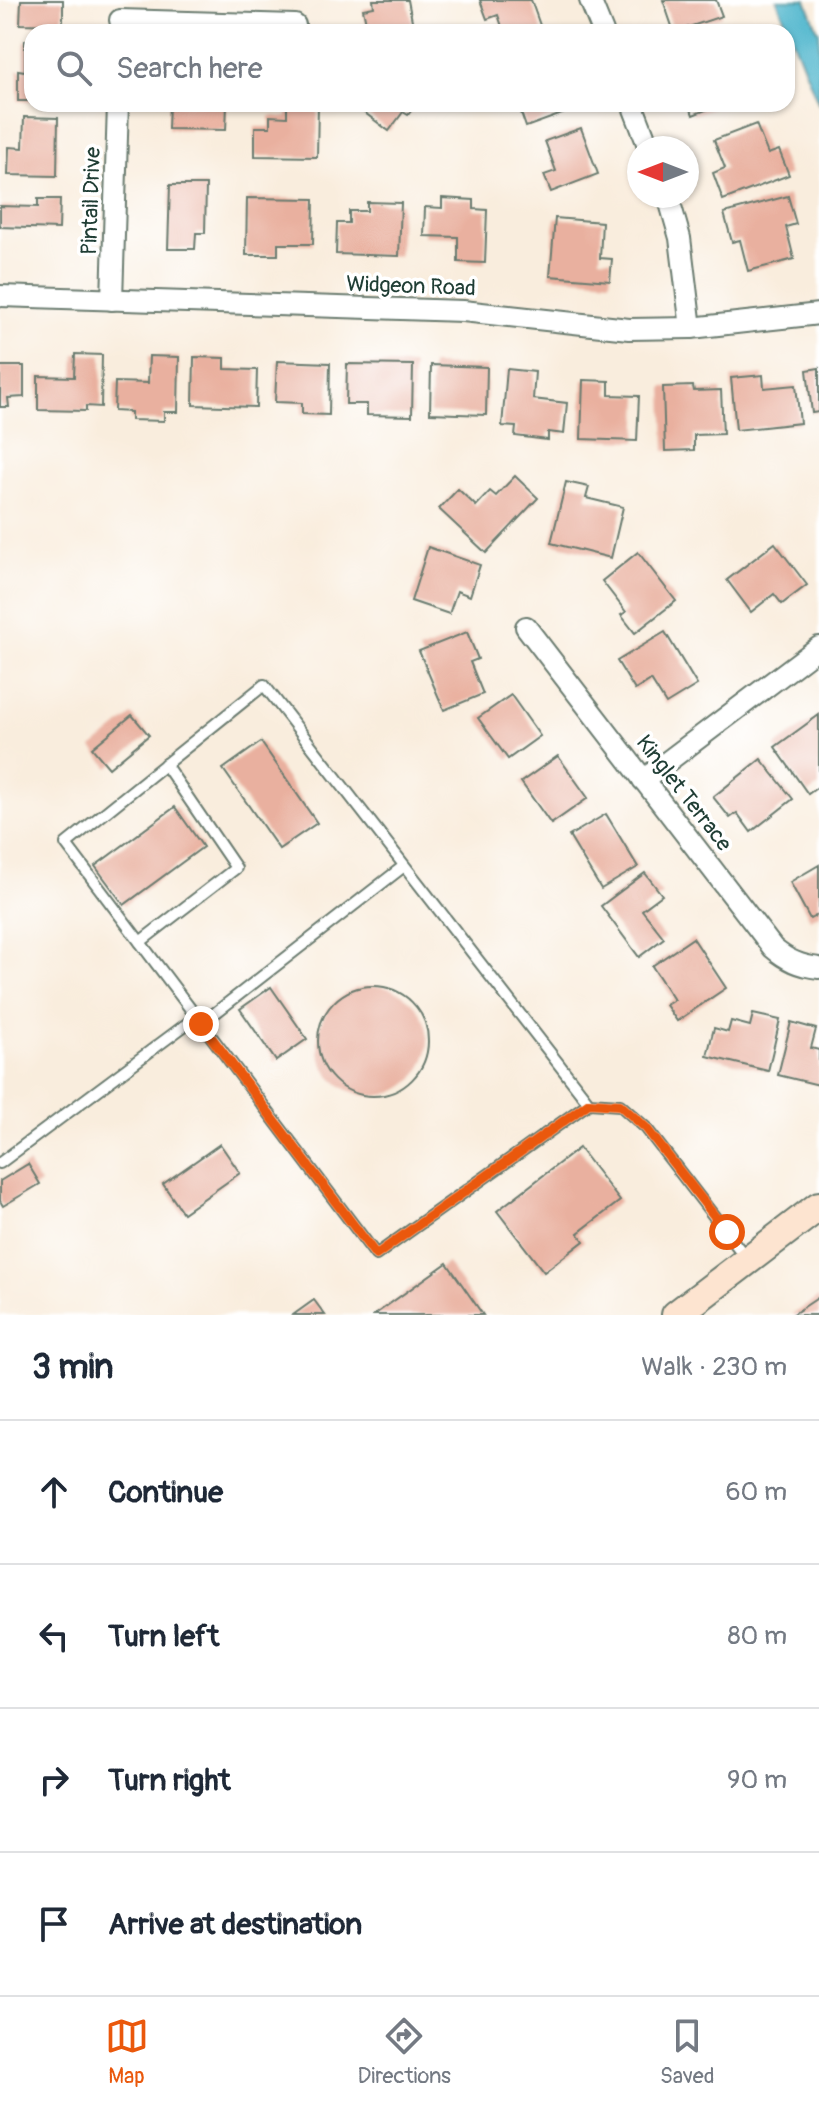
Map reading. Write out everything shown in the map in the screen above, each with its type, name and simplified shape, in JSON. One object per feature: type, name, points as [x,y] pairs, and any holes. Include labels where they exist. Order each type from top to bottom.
[{"type":"street","points":[[590,0],[600,24]]},
{"type":"street","points":[[120,17],[273,24]]},
{"type":"street","name":"Pintail Drive","points":[[112,300],[118,112]]},
{"type":"street","points":[[635,112],[644,136]]},
{"type":"street","points":[[671,208],[680,238],[691,328]]},
{"type":"street","name":"Widgeon Road","points":[[0,296],[463,311],[629,329],[691,328],[819,314]]},
{"type":"street","name":"Kinglet Terrace","points":[[526,627],[773,948],[800,965],[819,968]]},
{"type":"street","points":[[643,780],[819,647]]},
{"type":"street","points":[[676,1315],[819,1206]]},
{"type":"lane","points":[[589,1103],[264,685],[66,844],[376,1255],[589,1103],[620,1105],[646,1128],[748,1260]]},
{"type":"lane","points":[[140,942],[236,868],[165,764]]},
{"type":"lane","points":[[0,1163],[199,1020],[404,866]]},
{"type":"water","points":[[777,0],[806,0],[819,33],[819,105],[795,45],[795,24],[787,24]]},
{"type":"building","points":[[21,0],[63,0],[63,24],[20,24]]},
{"type":"building","points":[[373,0],[408,0],[413,24],[366,24],[363,9],[374,7]]},
{"type":"building","points":[[480,0],[531,0],[540,24],[501,24],[498,15],[487,19]]},
{"type":"building","points":[[663,0],[716,0],[722,16],[698,24],[671,24]]},
{"type":"building","points":[[18,70],[24,71],[24,101],[18,101]]},
{"type":"building","points":[[169,112],[227,112],[226,130],[168,129]]},
{"type":"building","points":[[287,112],[318,112],[317,157],[255,156],[255,127],[270,127],[270,116],[287,117]]},
{"type":"building","points":[[364,112],[403,112],[389,131]]},
{"type":"building","points":[[521,112],[568,112],[526,127]]},
{"type":"building","points":[[24,117],[58,118],[57,176],[8,175],[9,147],[23,148]]},
{"type":"building","points":[[756,124],[768,154],[779,150],[789,175],[723,200],[713,173],[725,168],[714,140]]},
{"type":"building","points":[[581,128],[598,174],[551,192],[544,175],[556,171],[545,141]]},
{"type":"building","points":[[170,185],[206,185],[205,233],[196,233],[195,249],[168,249]]},
{"type":"building","points":[[788,196],[796,224],[786,227],[794,259],[748,271],[740,240],[732,242],[724,213]]},
{"type":"building","points":[[247,198],[314,199],[313,244],[278,244],[278,255],[246,255]]},
{"type":"building","points":[[442,198],[474,200],[474,209],[487,210],[485,263],[458,262],[458,237],[424,236],[425,207],[442,208]]},
{"type":"building","points":[[38,199],[60,199],[59,229],[0,227],[0,206],[38,207]]},
{"type":"building","points":[[367,202],[401,203],[399,256],[336,254],[337,223],[349,223],[349,211],[367,211]]},
{"type":"building","points":[[555,218],[602,222],[600,258],[612,259],[610,281],[550,276]]},
{"type":"building","points":[[75,354],[102,355],[101,407],[86,406],[86,411],[38,410],[38,376],[74,377]]},
{"type":"building","points":[[149,356],[179,357],[178,412],[164,412],[164,421],[131,420],[131,412],[114,411],[115,382],[148,383]]},
{"type":"building","points":[[194,357],[225,358],[225,369],[257,370],[256,407],[193,405]]},
{"type":"building","points":[[277,361],[330,363],[329,415],[302,414],[302,403],[275,402]]},
{"type":"building","points":[[347,364],[413,365],[412,416],[367,415],[367,404],[346,404]]},
{"type":"building","points":[[431,365],[487,367],[486,415],[430,413]]},
{"type":"building","points":[[0,366],[24,366],[24,397],[8,398],[9,407],[0,407]]},
{"type":"building","points":[[819,368],[819,412],[812,413],[807,370]]},
{"type":"building","points":[[507,369],[535,372],[533,399],[567,403],[564,434],[548,432],[548,440],[515,436],[516,427],[502,426]]},
{"type":"building","points":[[763,375],[764,388],[796,385],[800,423],[736,430],[731,378]]},
{"type":"building","points":[[583,380],[609,381],[609,395],[639,396],[637,441],[581,439]]},
{"type":"building","points":[[693,386],[694,391],[721,390],[723,434],[694,435],[694,450],[665,451],[663,387]]},
{"type":"building","points":[[515,476],[538,498],[486,553],[439,509],[458,489],[476,506],[490,491],[496,496]]},
{"type":"building","points":[[566,482],[589,487],[586,498],[623,507],[611,558],[551,543]]},
{"type":"building","points":[[775,543],[807,585],[782,604],[774,594],[751,612],[727,580]]},
{"type":"building","points":[[428,547],[480,565],[470,596],[457,591],[449,614],[411,601]]},
{"type":"building","points":[[638,552],[676,601],[635,633],[621,615],[626,612],[602,581]]},
{"type":"building","points":[[467,632],[478,659],[470,662],[483,694],[444,710],[419,651]]},
{"type":"building","points":[[665,632],[697,685],[666,704],[651,680],[635,690],[617,661]]},
{"type":"building","points":[[511,695],[540,736],[508,759],[478,718]]},
{"type":"building","points":[[132,715],[149,735],[109,768],[92,748]]},
{"type":"building","points":[[819,715],[819,786],[808,794],[775,747]]},
{"type":"building","points":[[261,742],[317,823],[279,849],[223,769]]},
{"type":"building","points":[[558,756],[588,798],[551,824],[521,782]]},
{"type":"building","points":[[761,759],[793,799],[751,832],[737,813],[730,818],[713,797]]},
{"type":"building","points":[[175,807],[203,847],[124,905],[95,866]]},
{"type":"building","points":[[606,814],[638,867],[601,889],[569,836]]},
{"type":"building","points":[[819,865],[819,914],[810,919],[790,882]]},
{"type":"building","points":[[645,873],[662,895],[642,910],[664,938],[639,957],[601,906]]},
{"type":"building","points":[[693,938],[726,988],[677,1021],[666,1005],[674,1000],[652,966]]},
{"type":"building","points":[[373,986],[394,991],[412,1002],[423,1020],[428,1041],[423,1062],[412,1080],[394,1091],[373,1096],[352,1091],[334,1080],[323,1062],[318,1041],[323,1020],[334,1002],[352,991]]},
{"type":"building","points":[[271,987],[307,1039],[276,1061],[240,1009]]},
{"type":"building","points":[[753,1014],[780,1020],[768,1071],[707,1056],[714,1028],[728,1032],[731,1021],[750,1026]]},
{"type":"building","points":[[791,1022],[816,1029],[811,1048],[819,1050],[819,1085],[778,1075]]},
{"type":"building","points":[[220,1144],[240,1173],[183,1213],[163,1184]]},
{"type":"building","points":[[579,1148],[620,1201],[578,1233],[584,1241],[544,1272],[497,1211]]},
{"type":"building","points":[[28,1164],[40,1184],[3,1206],[0,1181]]},
{"type":"building","points":[[447,1263],[483,1315],[374,1315]]},
{"type":"building","points":[[819,1297],[819,1315],[792,1315]]},
{"type":"building","points":[[314,1300],[325,1315],[293,1315]]},
{"type":"route","points":[[201,1024],[376,1255],[589,1103],[620,1105],[646,1128],[727,1232]]}]
